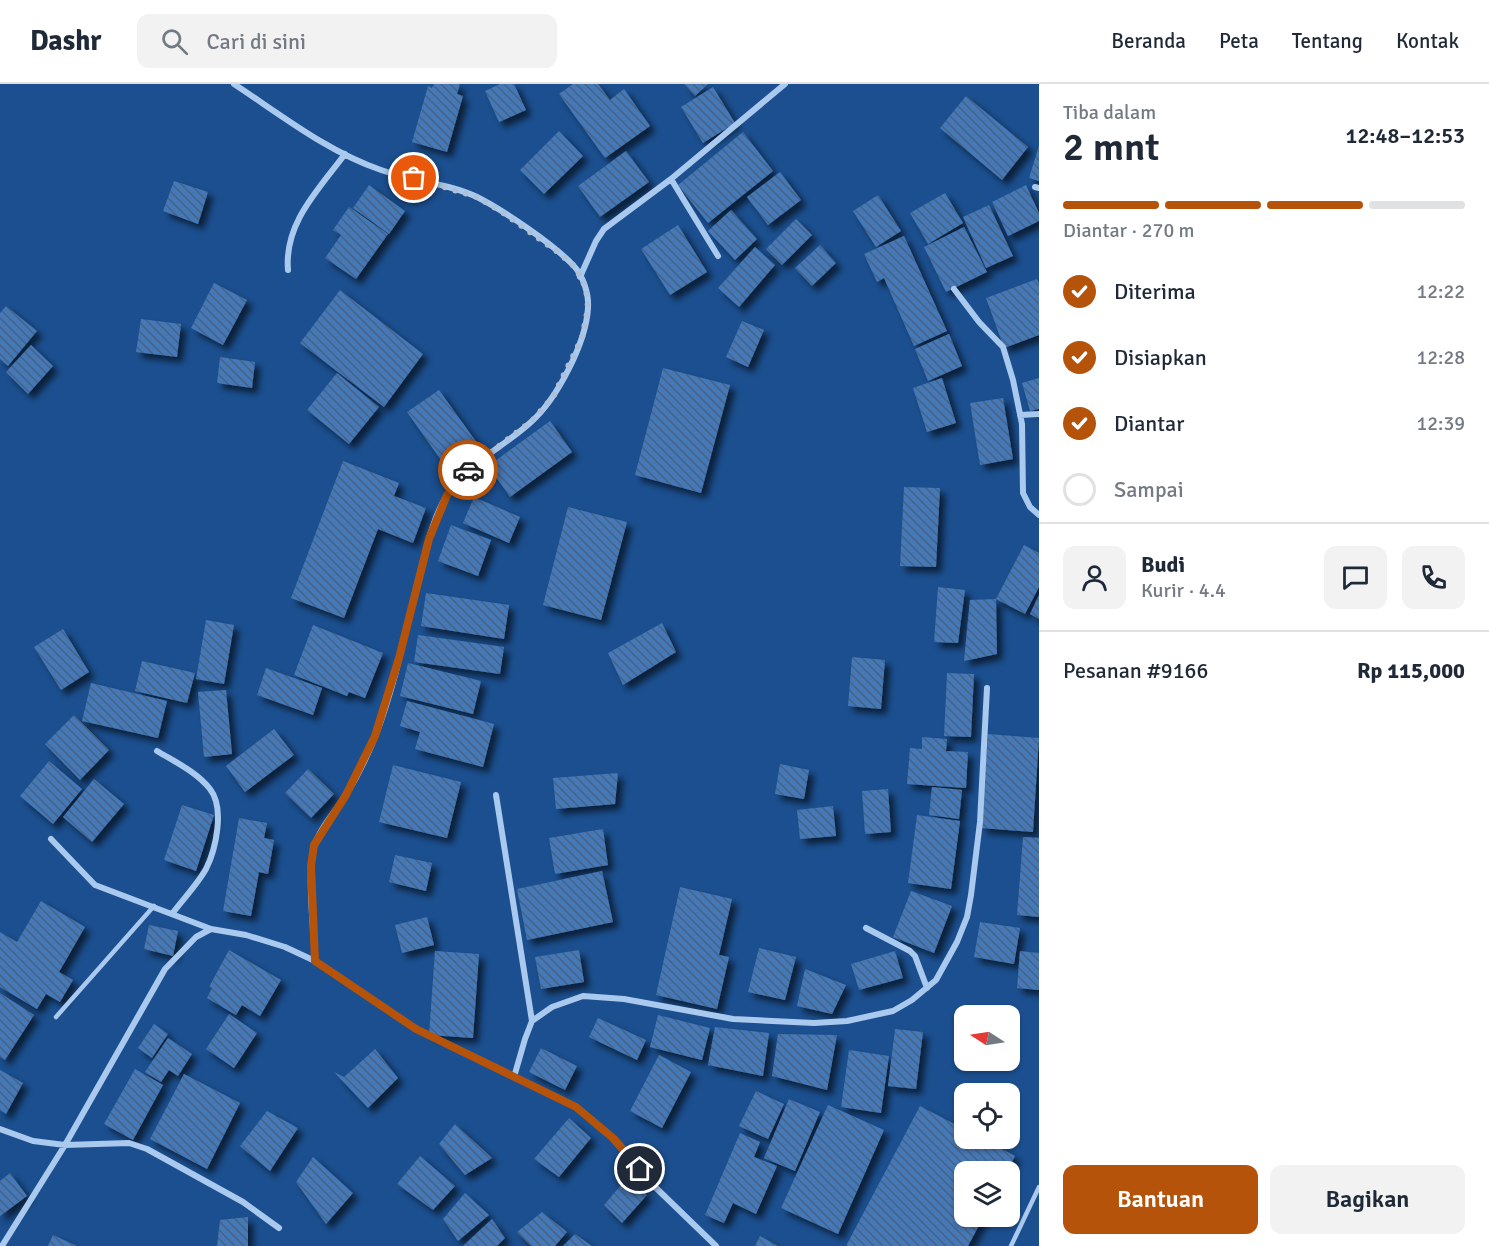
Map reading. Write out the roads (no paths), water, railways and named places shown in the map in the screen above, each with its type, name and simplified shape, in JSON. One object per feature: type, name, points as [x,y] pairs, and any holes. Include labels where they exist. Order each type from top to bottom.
[{"type":"street","points":[[234,84],[324,143],[345,154],[381,170],[477,197],[527,229],[575,267],[586,288],[588,308],[582,338],[553,397],[533,420],[469,469],[447,495],[429,539],[399,658],[375,736],[346,795],[314,845],[311,866],[315,961]]},
{"type":"street","points":[[580,277],[604,229],[671,179],[785,84]]},
{"type":"street","points":[[288,270],[287,254],[294,228],[306,207],[345,154]]},
{"type":"street","points":[[671,179],[718,256]]},
{"type":"street","points":[[954,289],[979,322],[1003,347],[1013,380],[1022,424],[1023,493],[1030,507],[1039,515]]},
{"type":"street","points":[[1020,415],[1039,414]]},
{"type":"street","points":[[532,1021],[552,1006],[584,996],[624,999],[733,1018],[814,1023],[847,1021],[893,1011],[927,988],[936,980],[957,942],[969,906],[980,822],[987,688]]},
{"type":"street","points":[[157,752],[192,772],[212,790],[218,811],[218,834],[206,868],[172,914]]},
{"type":"street","points":[[496,795],[532,1021],[514,1077]]},
{"type":"street","points":[[51,839],[95,885],[211,929],[246,935],[285,947],[315,961],[416,1029],[576,1107],[613,1138],[653,1185],[716,1246]]},
{"type":"street","points":[[866,928],[910,951],[915,956],[927,988]]},
{"type":"street","points":[[2,1246],[65,1145],[165,969],[196,937],[211,929]]},
{"type":"street","points":[[0,1129],[33,1141],[65,1145],[129,1143],[147,1149],[243,1202],[279,1227]]},
{"type":"lane","points":[[56,1017],[154,906]]},
{"type":"lane","points":[[1011,1246],[1039,1187]]}]
